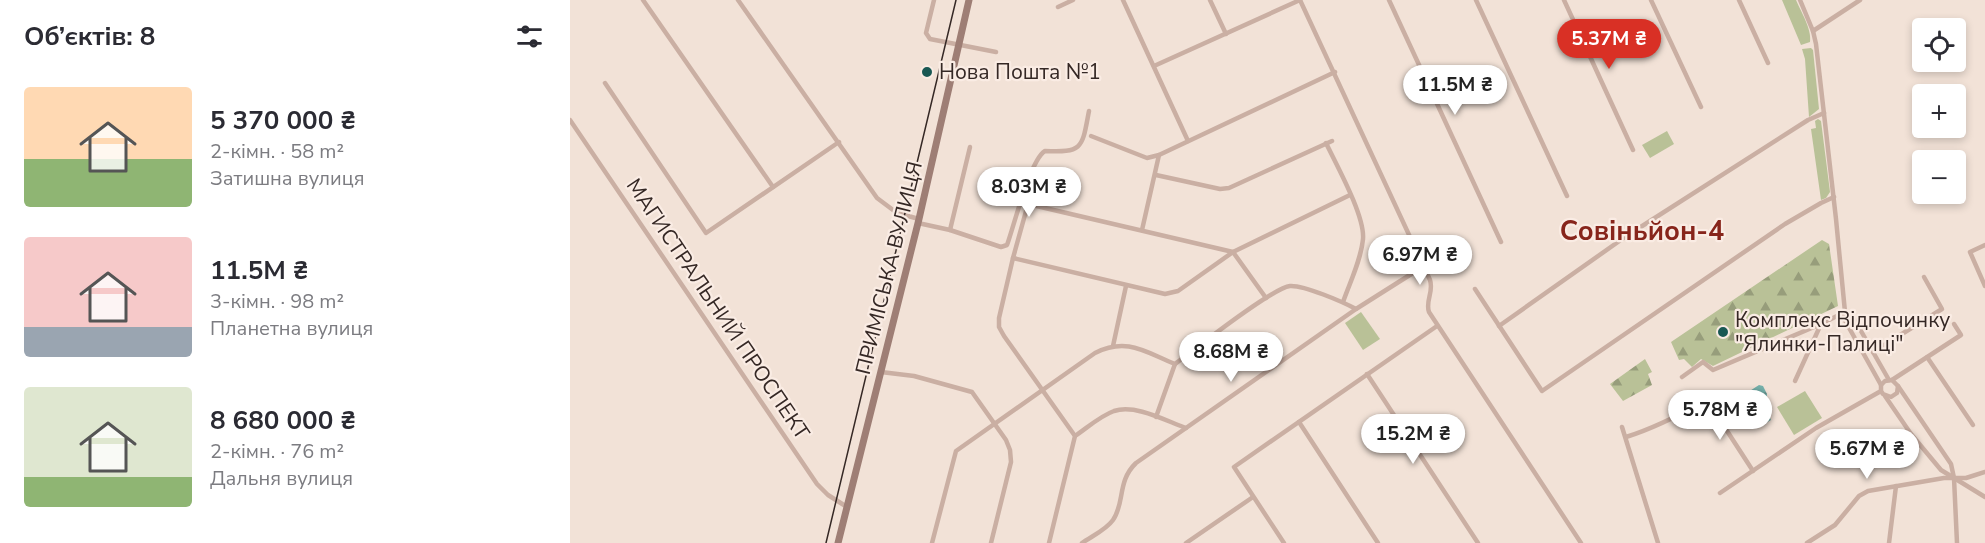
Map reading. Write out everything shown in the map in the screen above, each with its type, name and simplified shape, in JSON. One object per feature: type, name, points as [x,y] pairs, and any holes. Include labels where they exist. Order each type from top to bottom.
[{"type":"street","points":[[643,0],[773,187]]},
{"type":"street","points":[[738,0],[877,198],[897,213],[918,221],[1001,247],[1007,245],[1018,216],[1026,184],[1041,153],[1045,151],[1068,152],[1076,148],[1084,136],[1089,111]]},
{"type":"street","points":[[934,0],[926,33],[930,39],[996,52]]},
{"type":"street","name":"ПРИМІСЬКА ВУЛИЦЯ","points":[[838,543],[918,221],[969,0]]},
{"type":"street","points":[[1058,7],[1073,0]]},
{"type":"street","points":[[1123,0],[1188,141]]},
{"type":"street","points":[[1210,0],[1226,34]]},
{"type":"street","points":[[1154,66],[1300,0],[1424,266],[1432,286],[1427,310],[1581,543]]},
{"type":"street","points":[[1389,0],[1501,242]]},
{"type":"street","points":[[1476,0],[1567,196]]},
{"type":"street","points":[[1564,0],[1633,150]]},
{"type":"street","points":[[1652,0],[1701,107]]},
{"type":"street","points":[[1739,0],[1768,63]]},
{"type":"street","points":[[1800,0],[1813,31],[1834,198],[1845,312],[1843,317],[1886,387],[1911,434],[1941,470],[1985,497]]},
{"type":"street","points":[[1813,31],[1860,0]]},
{"type":"street","points":[[1091,136],[1147,158],[1159,155],[1335,72]]},
{"type":"street","points":[[605,83],[706,233],[839,142]]},
{"type":"street","points":[[1499,326],[1625,237],[1808,120],[1824,113]]},
{"type":"street","name":"МАГИСТРАЛЬНИЙ ПРОСПЕКТ","points":[[570,120],[817,484],[828,495],[847,507]]},
{"type":"street","points":[[1156,175],[1220,189],[1229,188],[1329,142],[1361,221],[1364,238],[1343,302]]},
{"type":"street","points":[[950,230],[970,147]]},
{"type":"street","points":[[1142,230],[1159,155]]},
{"type":"street","points":[[1013,258],[1126,286],[1165,294],[1174,293],[1233,252],[1350,195]]},
{"type":"street","points":[[1475,290],[1542,391],[1785,224],[1834,198]]},
{"type":"street","points":[[1075,436],[999,327],[1013,258],[1028,204],[1233,252],[1266,298]]},
{"type":"street","points":[[1985,244],[1970,252],[1985,286]]},
{"type":"street","points":[[1082,543],[1107,526],[1115,516],[1124,479],[1130,468],[1356,309],[1424,266]]},
{"type":"street","points":[[1873,352],[1942,309],[1924,277]]},
{"type":"street","points":[[1113,345],[1126,286]]},
{"type":"street","points":[[1156,417],[1175,364],[1266,298],[1284,288],[1294,286],[1343,302],[1356,309]]},
{"type":"street","points":[[1682,377],[1702,362],[1713,370],[1845,312]]},
{"type":"street","points":[[1845,312],[1853,317],[1873,352],[1886,387],[1895,395],[1898,387]]},
{"type":"street","points":[[1795,381],[1821,324]]},
{"type":"street","points":[[1720,493],[1816,429],[1886,387],[1960,335],[1954,324]]},
{"type":"street","points":[[1284,543],[1234,467],[1437,326]]},
{"type":"street","points":[[932,543],[954,455],[960,447],[1095,353],[1113,345],[1128,345],[1175,364]]},
{"type":"street","points":[[1927,357],[1973,425]]},
{"type":"street","points":[[881,372],[914,376],[968,390],[975,396],[1008,444],[1011,462],[991,543]]},
{"type":"street","points":[[1366,374],[1478,543]]},
{"type":"street","points":[[1886,387],[1898,387]]},
{"type":"street","points":[[1898,387],[1951,464],[1954,477],[1957,543]]},
{"type":"street","points":[[1626,437],[1649,430],[1707,400],[1753,471]]},
{"type":"street","points":[[1049,543],[1075,436],[1117,410],[1132,410],[1186,428]]},
{"type":"street","points":[[1299,422],[1378,543]]},
{"type":"street","points":[[1622,427],[1658,543]]},
{"type":"street","points":[[1807,543],[1835,525],[1863,494],[1896,486],[1954,477],[1966,478],[1985,472]]},
{"type":"street","points":[[1889,543],[1896,486]]},
{"type":"street","points":[[1186,543],[1253,497]]},
{"type":"green space","points":[[1782,0],[1796,0],[1808,26],[1810,42],[1801,45]]},
{"type":"green space","points":[[1811,48],[1819,109],[1809,117],[1805,59],[1802,49]]},
{"type":"green space","points":[[1818,119],[1821,121],[1830,192],[1826,198],[1821,200],[1811,129],[1816,128],[1815,121]]},
{"type":"green space","points":[[1667,131],[1674,144],[1650,158],[1642,145]]},
{"type":"green space","points":[[1822,240],[1829,244],[1838,306],[1713,366],[1701,359],[1692,367],[1684,359],[1679,360],[1671,342]]},
{"type":"green space","points":[[1361,312],[1380,339],[1363,350],[1345,323]]},
{"type":"green space","points":[[1645,359],[1652,372],[1648,374],[1652,385],[1623,401],[1610,384]]},
{"type":"green space","points":[[1805,391],[1822,418],[1794,435],[1777,407]]},
{"type":"green space","points":[[1893,440],[1900,451],[1878,464],[1871,454]]},
{"type":"water","points":[[1759,385],[1763,386],[1767,394],[1767,404],[1764,406],[1771,420],[1764,424],[1761,423],[1745,398],[1745,394]]},
{"type":"tram line","points":[[826,543],[956,0]]},
{"type":"place","name":"Нова Пошта №1","points":[[927,72]]},
{"type":"place","name":"Комплекс Відпочинку \"Ялинки-Палиці\"","points":[[1723,332]]},
{"type":"district","name":"Совіньйон-4","points":[[1642,231]]}]
